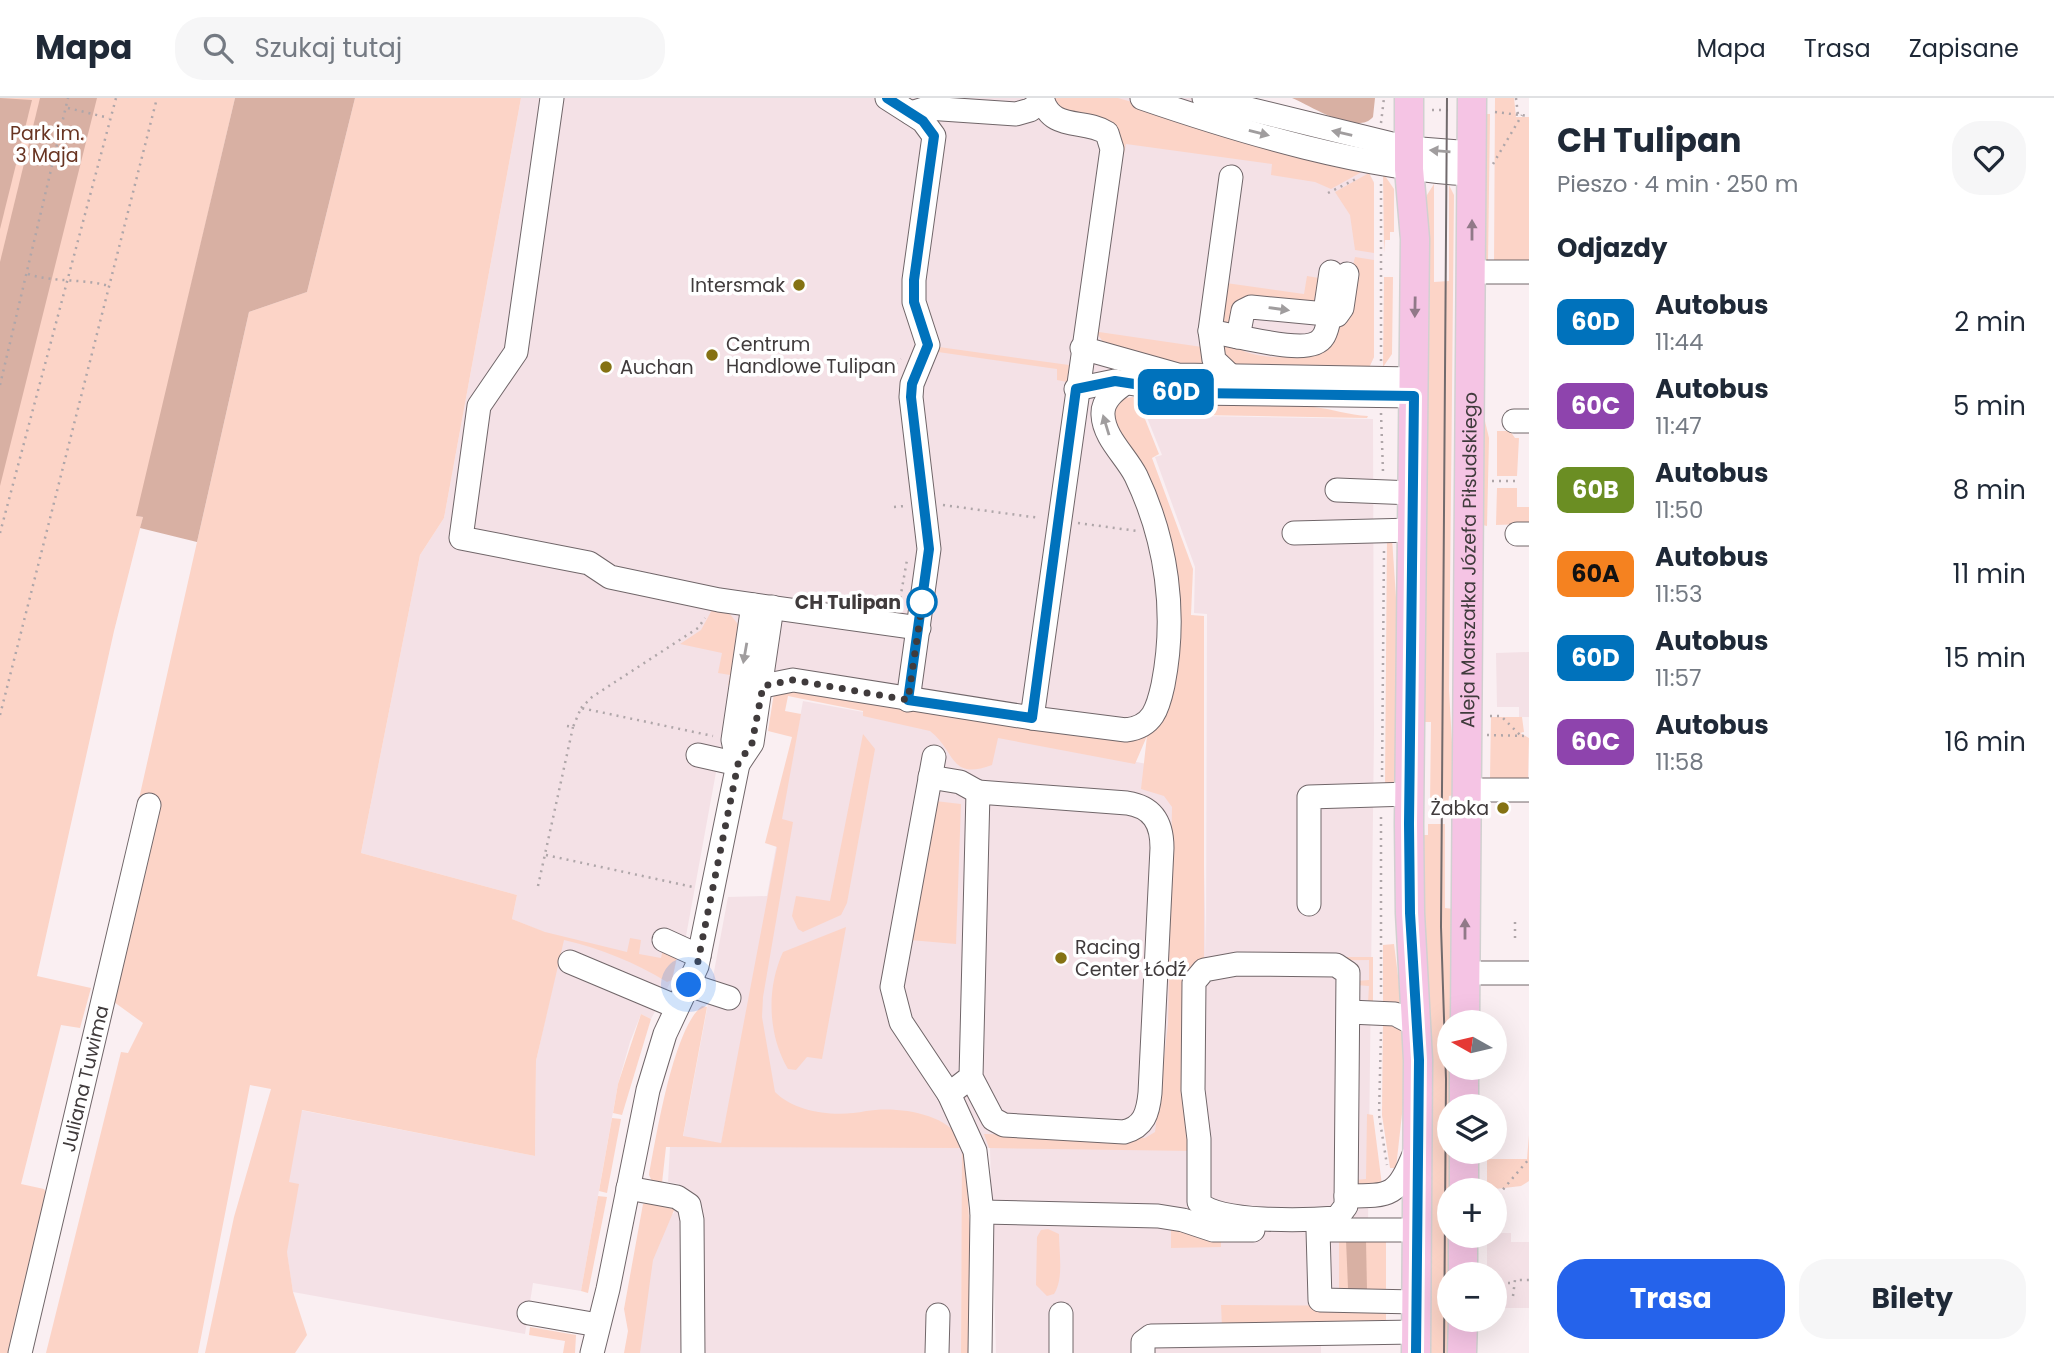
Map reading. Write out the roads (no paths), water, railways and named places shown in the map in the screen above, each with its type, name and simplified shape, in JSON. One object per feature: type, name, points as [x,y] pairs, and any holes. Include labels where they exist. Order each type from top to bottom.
[{"type":"main road","points":[[1400,102],[1409,158],[1415,239],[1413,530],[1416,804],[1410,904],[1418,1026],[1416,1343]]},
{"type":"main road","name":"Aleja Marszałka Józefa Piłsudskiego","points":[[1465,1010],[1461,803],[1472,272],[1479,164],[1479,107]]},
{"type":"main road","points":[[1462,1353],[1463,1332]]},
{"type":"street","points":[[552,98],[516,352],[479,406],[461,538],[589,563],[610,577],[719,600],[919,628]]},
{"type":"street","points":[[887,98],[929,127],[934,136],[914,280],[914,302],[928,345],[911,390],[929,549],[908,700]]},
{"type":"street","points":[[1142,98],[1241,129],[1409,158],[1479,164]]},
{"type":"street","points":[[1204,98],[1409,158]]},
{"type":"street","points":[[911,113],[956,102],[988,113],[1023,113],[1043,99],[1059,121],[1100,129],[1107,133],[1112,145],[1032,718]]},
{"type":"street","points":[[1231,177],[1210,331],[1213,360],[1232,377]]},
{"type":"street","points":[[1472,272],[1529,272]]},
{"type":"street","points":[[1210,331],[1302,346],[1315,345],[1324,337],[1339,273]]},
{"type":"street","points":[[1238,337],[1243,312],[1251,307],[1328,316]]},
{"type":"street","points":[[1082,348],[1098,350],[1162,373],[1414,387]]},
{"type":"street","points":[[1076,389],[1106,381],[1193,393],[1414,387]]},
{"type":"street","points":[[740,702],[763,686],[793,680],[908,700],[1126,730],[1138,729],[1155,715],[1166,668],[1169,594],[1158,534],[1133,470],[1109,435],[1103,416],[1107,400],[1127,382]]},
{"type":"street","points":[[1337,491],[1413,493]]},
{"type":"street","points":[[1294,533],[1413,530]]},
{"type":"street","points":[[592,1353],[654,1067],[699,956],[738,764],[752,743],[763,686],[763,606]]},
{"type":"street","points":[[738,764],[733,740],[763,606]]},
{"type":"street","points":[[698,755],[738,764]]},
{"type":"street","points":[[978,792],[971,1077],[993,1119],[1004,1125],[1113,1132],[1133,1129],[1140,1125],[1148,1108],[1150,1093],[1162,848],[1157,820],[1140,806],[978,792],[932,767],[892,987],[901,1022],[950,1094],[975,1151],[982,1212],[980,1353]]},
{"type":"street","points":[[1461,803],[1529,790]]},
{"type":"street","points":[[1309,904],[1309,797],[1416,804]]},
{"type":"street","name":"Juliana Tuwima","points":[[20,1353],[149,805]]},
{"type":"street","points":[[664,940],[699,956]]},
{"type":"street","points":[[570,962],[677,1007]]},
{"type":"street","points":[[1336,965],[1348,973],[1349,1012],[1345,1211],[1333,1218],[1243,1218],[1202,1206],[1198,1195],[1199,1139],[1193,1090],[1194,982],[1204,970],[1224,966],[1336,965]]},
{"type":"street","points":[[1465,973],[1529,973]]},
{"type":"street","points":[[689,985],[729,998]]},
{"type":"street","points":[[1348,1044],[1379,1010]]},
{"type":"street","points":[[1349,1012],[1379,1010],[1395,1014],[1418,1026]]},
{"type":"street","points":[[950,1094],[971,1077]]},
{"type":"street","points":[[1346,1196],[1381,1196],[1394,1191],[1403,1181],[1417,1146]]},
{"type":"street","points":[[628,1188],[677,1196],[689,1205],[692,1220],[693,1353]]},
{"type":"street","points":[[982,1212],[1157,1216],[1220,1231],[1417,1230]]},
{"type":"street","points":[[1318,1230],[1320,1300],[1416,1302]]},
{"type":"street","points":[[529,1313],[598,1325]]},
{"type":"street","points":[[1061,1314],[1061,1353]]},
{"type":"street","points":[[937,1353],[938,1315]]},
{"type":"street","points":[[1143,1353],[1143,1342],[1151,1336],[1416,1343]]},
{"type":"tram line","points":[[1444,1353],[1446,1079],[1441,927],[1447,98]]},
{"type":"place","name":"Intersmak","points":[[799,285]]},
{"type":"place","name":"Centrum Handlowe Tulipan","points":[[712,355]]},
{"type":"place","name":"Auchan","points":[[606,367]]},
{"type":"place","name":"CH Tulipan","points":[[922,602]]},
{"type":"place","name":"Żabka","points":[[1503,808]]},
{"type":"place","name":"Racing Center Łódź","points":[[1061,958]]},
{"type":"park label","name":"Park im. 3 Maja","points":[[47,144]]}]
